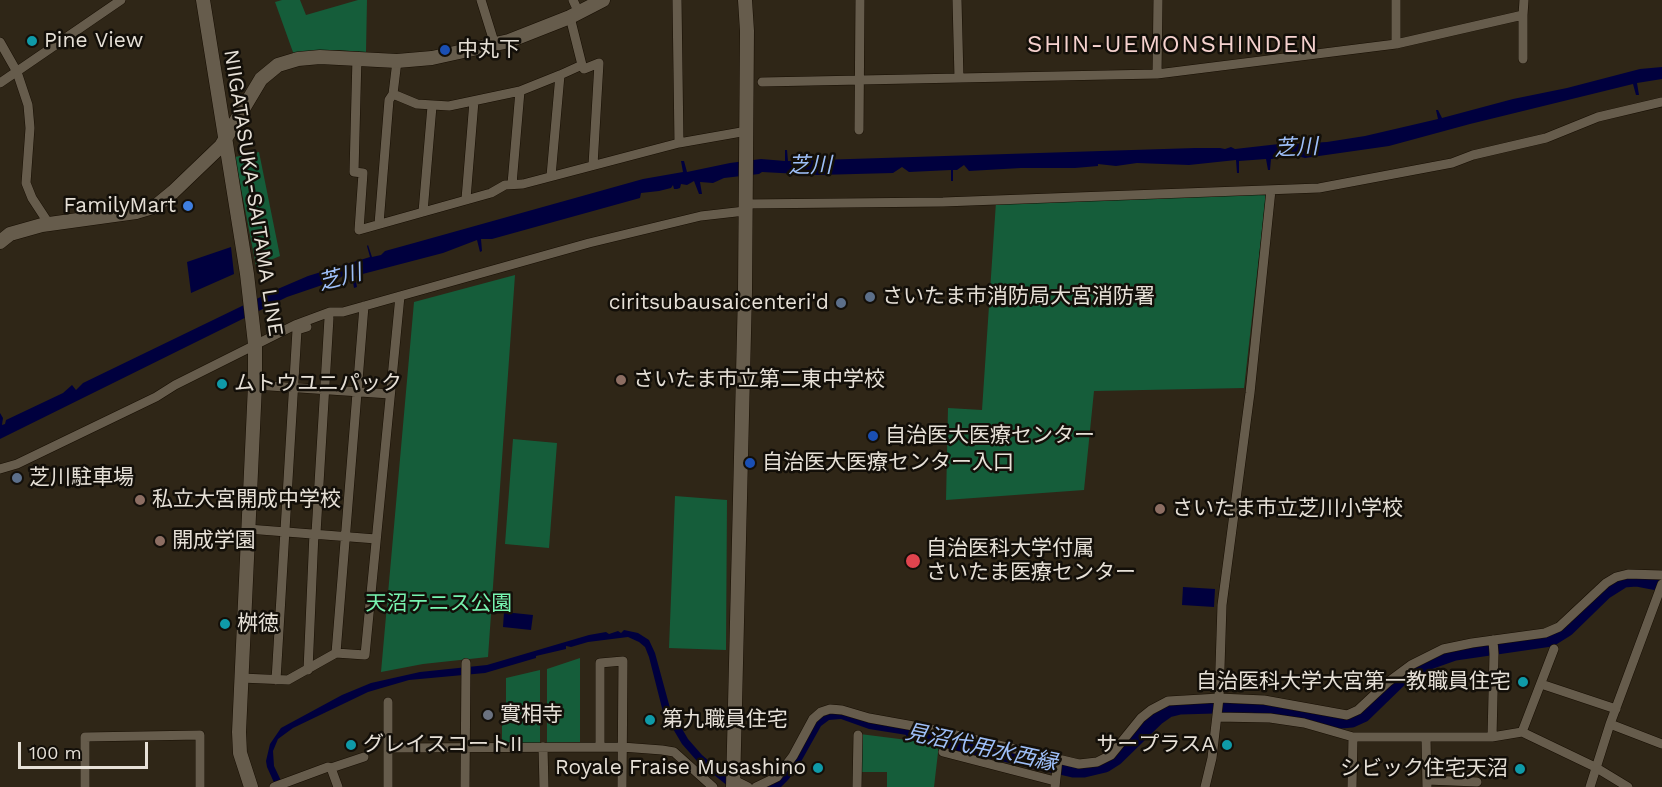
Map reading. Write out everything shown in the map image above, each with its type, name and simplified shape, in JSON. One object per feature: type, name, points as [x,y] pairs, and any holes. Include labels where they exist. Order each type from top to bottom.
[{"type":"street","points":[[0,83],[109,4],[121,0]]},
{"type":"street","name":"NIIGATASUKA-SAITAMA LINE","points":[[203,0],[247,274],[255,341],[255,385],[239,723],[240,753],[251,787]]},
{"type":"street","points":[[482,0],[495,45]]},
{"type":"street","points":[[0,242],[10,234],[21,230],[136,212],[156,206],[221,146],[261,79],[278,65],[298,59],[320,57],[357,57],[397,61],[432,58],[495,45],[534,32],[574,10],[603,0]]},
{"type":"street","points":[[677,0],[679,143]]},
{"type":"street","points":[[745,0],[747,135],[745,292],[734,782],[748,787]]},
{"type":"street","points":[[859,130],[860,0]]},
{"type":"street","points":[[957,0],[959,78]]},
{"type":"street","points":[[1157,74],[1158,0]]},
{"type":"street","points":[[1396,0],[1396,44]]},
{"type":"street","points":[[1523,59],[1524,0]]},
{"type":"street","points":[[574,10],[581,65],[584,69],[600,63],[592,165]]},
{"type":"street","points":[[762,82],[1157,74],[1396,44],[1523,15]]},
{"type":"street","points":[[0,42],[17,72],[28,105],[30,128],[26,183],[32,198],[49,224]]},
{"type":"street","points":[[357,57],[354,172],[363,173],[359,231],[491,193],[505,184],[523,184],[679,143],[747,135]]},
{"type":"street","points":[[380,224],[389,100],[393,94],[397,61]]},
{"type":"street","points":[[393,94],[417,104],[432,106],[474,102],[520,91],[581,65]]},
{"type":"street","points":[[551,176],[560,75]]},
{"type":"street","points":[[512,184],[520,91]]},
{"type":"street","points":[[466,199],[474,102]]},
{"type":"street","points":[[276,680],[297,330],[364,306],[589,243],[745,204],[943,202],[1319,188],[1452,163],[1473,155],[1546,138],[1598,117],[1662,102]]},
{"type":"street","points":[[423,212],[432,106]]},
{"type":"street","points":[[1205,787],[1212,758],[1217,717],[1222,605],[1250,393],[1271,190]]},
{"type":"street","points":[[241,678],[288,680],[336,653],[365,655],[400,296]]},
{"type":"street","points":[[336,653],[364,306]]},
{"type":"street","points":[[0,470],[156,398],[255,341],[330,312],[343,312]]},
{"type":"street","points":[[308,670],[329,318]]},
{"type":"street","points":[[255,385],[390,394]]},
{"type":"street","points":[[248,529],[376,539]]},
{"type":"street","points":[[756,787],[777,777],[793,756],[813,719],[821,712],[830,709],[930,729],[1079,764],[1097,762],[1111,755],[1142,718],[1167,701],[1219,698],[1273,701],[1347,715],[1358,710],[1388,682],[1411,665],[1443,649],[1545,633],[1559,627],[1606,583],[1616,577],[1628,574],[1662,575]]},
{"type":"street","points":[[1590,787],[1610,724],[1661,588]]},
{"type":"street","points":[[1492,737],[1493,640]]},
{"type":"street","points":[[1522,732],[1554,649]]},
{"type":"street","points":[[600,747],[600,663],[623,661],[622,787]]},
{"type":"street","points":[[465,787],[466,663]]},
{"type":"street","points":[[1541,684],[1616,709]]},
{"type":"street","points":[[388,702],[388,787]]},
{"type":"street","points":[[1217,717],[1269,718],[1304,723],[1353,737],[1492,737],[1522,732],[1595,767],[1628,787]]},
{"type":"street","points":[[1610,724],[1662,744]]},
{"type":"street","points":[[85,787],[85,737],[200,735],[200,787]]},
{"type":"street","points":[[857,787],[858,735]]},
{"type":"street","points":[[1352,787],[1353,737]]},
{"type":"street","points":[[1426,738],[1427,784],[1477,782]]},
{"type":"street","points":[[543,747],[544,787]]},
{"type":"street","points":[[387,748],[622,747],[663,750],[674,752],[713,787]]},
{"type":"street","points":[[944,752],[1055,782],[1058,759]]},
{"type":"street","points":[[275,787],[364,757]]},
{"type":"street","points":[[331,768],[338,787]]},
{"type":"green space","points":[[300,0],[306,15],[358,0],[367,0],[366,52],[337,50],[294,55],[275,2]]},
{"type":"green space","points":[[259,152],[280,256],[256,266],[235,157]]},
{"type":"green space","points":[[1266,194],[1244,388],[1094,391],[1084,490],[946,500],[948,408],[982,410],[996,202]]},
{"type":"green space","name":"天沼テニス公園","points":[[515,275],[488,657],[423,664],[381,672],[414,302]]},
{"type":"green space","points":[[513,439],[557,443],[549,548],[505,544]]},
{"type":"green space","points":[[675,496],[727,500],[726,650],[669,648]]},
{"type":"green space","points":[[580,658],[580,742],[547,743],[547,669]]},
{"type":"green space","points":[[540,670],[540,744],[502,744],[502,719],[506,718],[506,678]]},
{"type":"green space","points":[[860,734],[939,744],[934,787],[887,787],[887,772],[861,772]]},
{"type":"water","name":"芝川","points":[[1662,67],[1662,79],[1637,83],[1639,95],[1636,95],[1633,84],[1389,146],[1305,158],[1297,156],[1271,159],[1270,170],[1268,170],[1266,159],[1239,161],[1239,173],[1237,173],[1236,160],[1189,165],[1137,163],[1116,166],[1098,164],[1098,166],[1075,168],[969,171],[964,165],[953,170],[953,181],[951,181],[951,170],[909,172],[902,167],[893,173],[818,175],[762,172],[724,178],[713,183],[700,182],[702,194],[699,194],[694,181],[687,185],[681,184],[677,189],[674,189],[673,185],[671,188],[659,191],[641,193],[640,198],[492,239],[481,239],[482,251],[480,252],[477,240],[443,253],[355,276],[357,287],[354,288],[352,276],[344,275],[337,280],[287,297],[0,439],[0,413],[3,418],[2,425],[6,420],[63,393],[72,385],[76,390],[83,383],[273,291],[308,276],[370,257],[368,245],[372,257],[381,255],[385,251],[643,179],[683,172],[681,161],[684,161],[687,172],[761,159],[785,161],[785,150],[787,150],[788,161],[1195,148],[1225,149],[1231,147],[1235,149],[1279,144],[1287,148],[1292,144],[1327,142],[1365,136],[1438,119],[1436,110],[1442,118],[1640,69]]},
{"type":"water","points":[[231,247],[234,274],[191,293],[187,262]]},
{"type":"water","points":[[1183,587],[1215,589],[1214,607],[1182,605]]},
{"type":"water","points":[[504,612],[533,615],[531,630],[503,627]]},
{"type":"water","points":[[624,630],[638,633],[649,640],[655,653],[670,708],[688,739],[702,755],[740,787],[729,787],[697,761],[682,744],[663,712],[645,647],[628,637],[566,646],[566,649],[536,656],[536,658],[485,673],[409,680],[368,692],[293,728],[278,739],[273,751],[274,766],[284,787],[276,787],[267,767],[270,744],[281,728],[342,695],[371,683],[420,672],[487,665],[589,635],[618,631],[621,633]]},
{"type":"water","points":[[834,712],[933,733],[932,739],[869,729],[841,719],[829,720],[821,726],[788,780],[781,787],[766,787],[774,784],[815,723]]},
{"type":"waterway","name":"見沼代用水西縁","points":[[913,733],[1073,770],[1084,770],[1105,765],[1116,758],[1158,717],[1168,710],[1180,707],[1249,705],[1274,707],[1341,721],[1352,720],[1363,715],[1399,680],[1424,664],[1455,653],[1551,639],[1567,629],[1605,592],[1624,580],[1636,579],[1662,584]]},
{"type":"place","name":"Pine View","points":[[32,41]]},
{"type":"place","name":"中丸下","points":[[445,50]]},
{"type":"place","name":"FamilyMart","points":[[188,206]]},
{"type":"place","name":"さいたま市消防局大宮消防署","points":[[870,297]]},
{"type":"place","name":"ciritsubausaicenteri'd","points":[[841,303]]},
{"type":"place","name":"さいたま市立第二東中学校","points":[[621,380]]},
{"type":"place","name":"ムトウユニパック","points":[[222,384]]},
{"type":"place","name":"自治医大医療センター","points":[[873,436]]},
{"type":"place","name":"自治医大医療センター入口","points":[[750,463]]},
{"type":"place","name":"芝川駐車場","points":[[17,478]]},
{"type":"place","name":"私立大宮開成中学校","points":[[140,500]]},
{"type":"place","name":"さいたま市立芝川小学校","points":[[1160,509]]},
{"type":"place","name":"開成学園","points":[[160,541]]},
{"type":"place","name":"自治医科大学付属 さいたま医療センター","points":[[913,561]]},
{"type":"place","name":"桝徳","points":[[225,624]]},
{"type":"place","name":"自治医科大学大宮第一教職員住宅","points":[[1523,682]]},
{"type":"place","name":"實相寺","points":[[488,715]]},
{"type":"place","name":"第九職員住宅","points":[[650,720]]},
{"type":"place","name":"グレイスコートII","points":[[351,745]]},
{"type":"place","name":"サープラスA","points":[[1227,745]]},
{"type":"place","name":"Royale Fraise Musashino","points":[[818,768]]},
{"type":"place","name":"シビック住宅天沼","points":[[1520,769]]},
{"type":"district","name":"SHIN-UEMONSHINDEN","points":[[1173,45]]}]
